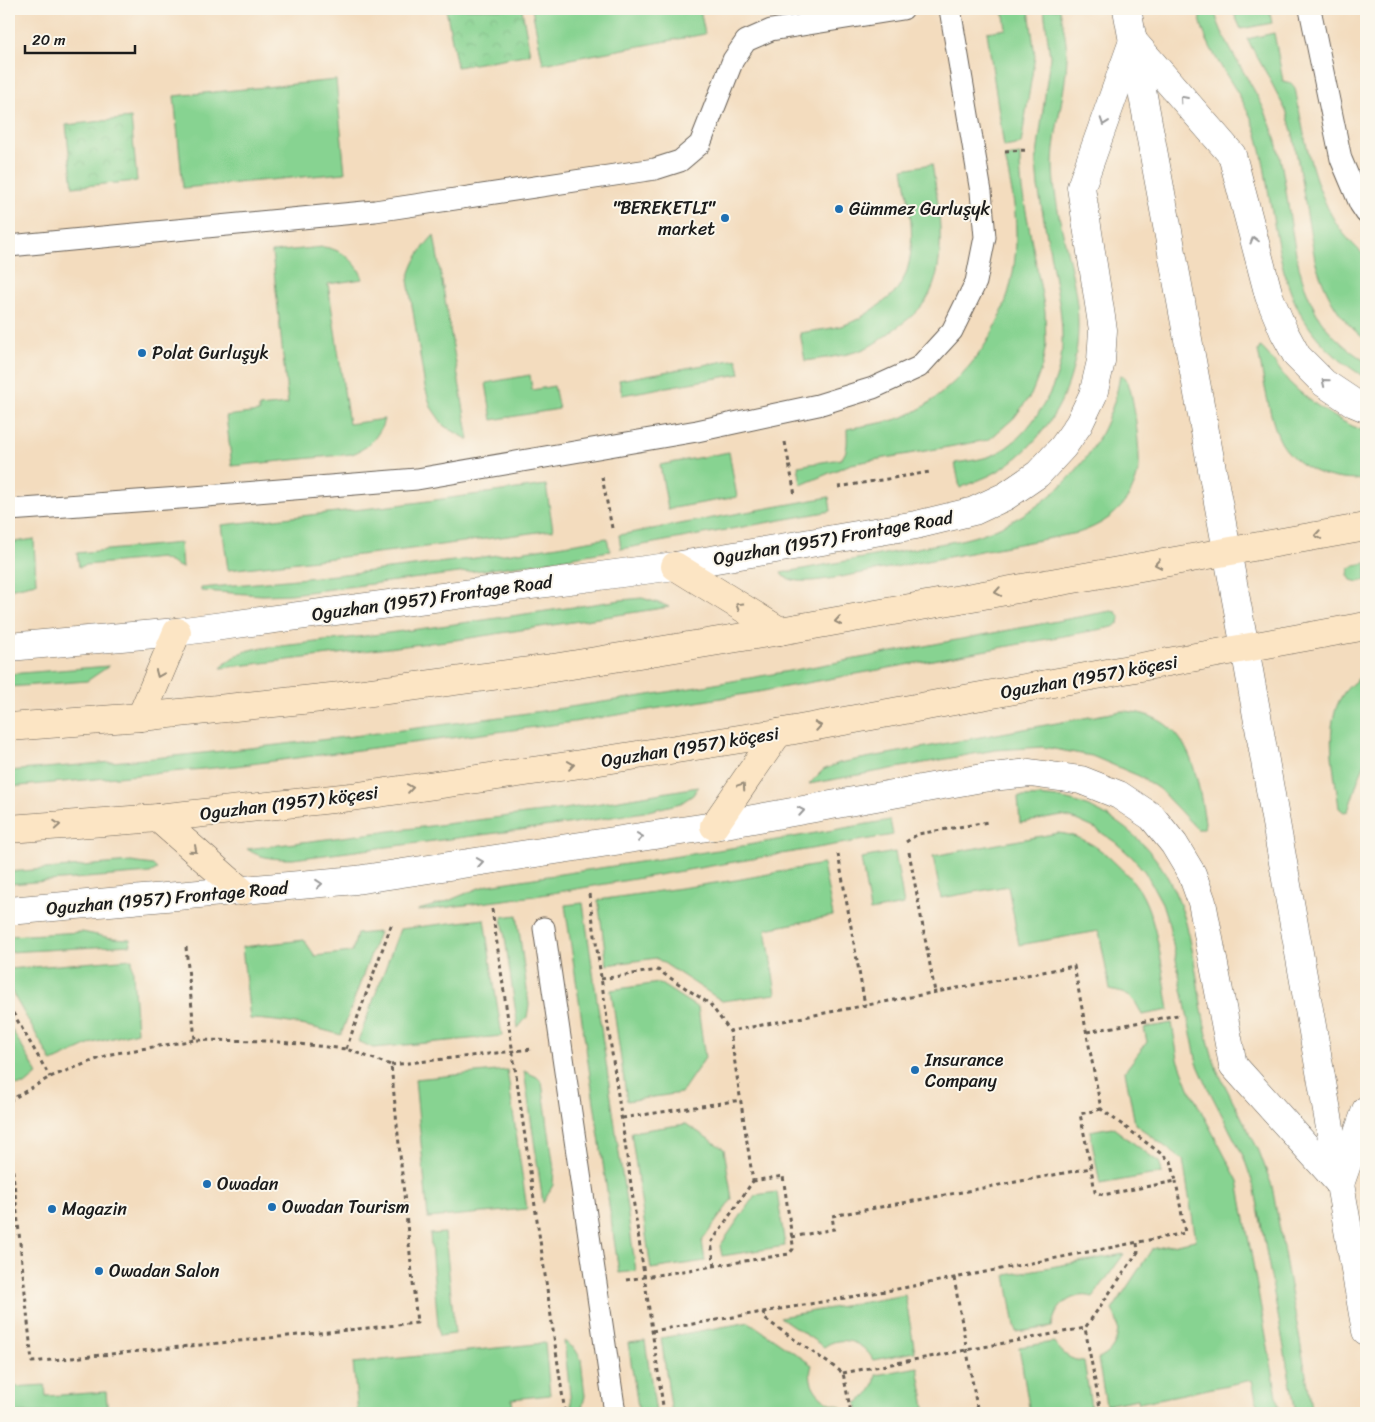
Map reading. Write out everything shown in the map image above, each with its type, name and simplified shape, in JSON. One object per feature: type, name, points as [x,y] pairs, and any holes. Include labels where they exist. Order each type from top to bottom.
[{"type":"main road","points":[[9,728],[141,717],[341,696],[553,668],[780,631],[1366,527]]},
{"type":"main road","points":[[675,566],[780,631]]},
{"type":"main road","name":"Oguzhan (1957) köçesi","points":[[9,829],[158,818],[351,796],[574,765],[778,733],[1366,626]]},
{"type":"main road","points":[[141,717],[177,632]]},
{"type":"main road","points":[[714,826],[778,733]]},
{"type":"main road","points":[[158,818],[241,891]]},
{"type":"street","points":[[1127,9],[1245,648],[1366,1331]]},
{"type":"street","points":[[1133,41],[1232,155],[1269,296],[1284,332],[1297,356],[1324,383],[1354,403],[1366,408]]},
{"type":"street","name":"Oguzhan (1957) Frontage Road","points":[[9,647],[177,632],[675,566],[916,525],[974,511],[1006,496],[1038,474],[1063,447],[1079,424],[1093,395],[1101,361],[1103,330],[1081,187],[1133,41]]},
{"type":"street","name":"Oguzhan (1957) Frontage Road","points":[[9,912],[356,880],[714,826],[982,778],[1030,773],[1081,780],[1119,795],[1152,817],[1174,844],[1192,874],[1202,902],[1233,1065],[1340,1184]]},
{"type":"street","points":[[1340,1184],[1366,1110]]},
{"type":"lane","points":[[9,246],[375,211],[655,169],[680,161],[700,144],[733,60],[746,41],[771,30],[903,9]]},
{"type":"lane","points":[[9,510],[194,498],[418,479],[697,431],[780,414],[818,405],[873,388],[919,367],[952,331],[976,282],[985,237],[982,192],[950,9]]},
{"type":"lane","points":[[1310,9],[1341,160],[1360,204],[1366,213]]},
{"type":"lane","points":[[544,928],[615,1413]]},
{"type":"path","points":[[780,414],[795,495]]},
{"type":"path","points":[[597,448],[612,528]]},
{"type":"path","points":[[838,487],[930,472]]},
{"type":"path","points":[[906,842],[918,834],[988,822]]},
{"type":"path","points":[[909,852],[935,992]]},
{"type":"path","points":[[838,854],[865,1005]]},
{"type":"path","points":[[589,894],[664,1413]]},
{"type":"path","points":[[492,909],[565,1413]]},
{"type":"path","points":[[346,1049],[392,923]]},
{"type":"path","points":[[186,947],[196,1040]]},
{"type":"path","points":[[652,1332],[954,1278],[1185,1233],[1171,1161],[1101,1109],[1074,966],[730,1031]]},
{"type":"path","points":[[602,979],[658,970],[710,1004],[730,1031],[753,1181],[711,1243],[715,1266]]},
{"type":"path","points":[[9,1006],[50,1077]]},
{"type":"path","points":[[1087,1032],[1178,1015]]},
{"type":"path","points":[[9,1101],[50,1077],[111,1054],[196,1040],[270,1041],[346,1049],[390,1065],[561,1046]]},
{"type":"path","points":[[9,1132],[32,1362],[416,1323],[390,1065]]},
{"type":"path","points":[[622,1118],[741,1100]]},
{"type":"path","points":[[1101,1109],[1080,1114],[1095,1192],[1103,1195],[1176,1181]]},
{"type":"path","points":[[792,1237],[834,1229],[832,1216],[1091,1168]]},
{"type":"path","points":[[625,1280],[789,1254],[793,1249],[783,1176],[753,1181]]},
{"type":"path","points":[[1100,1413],[1086,1328],[1138,1252],[1136,1243]]},
{"type":"path","points":[[954,1278],[978,1413]]},
{"type":"path","points":[[763,1312],[765,1319],[843,1374],[851,1413]]},
{"type":"path","points":[[843,1374],[1086,1328]]},
{"type":"green space","points":[[446,9],[522,9],[530,54],[457,67]]},
{"type":"green space","points":[[532,9],[700,9],[705,34],[543,64]]},
{"type":"green space","points":[[1003,9],[1029,9],[1035,56],[1021,144],[1004,147],[987,32],[1006,29]]},
{"type":"green space","points":[[1044,9],[1060,9],[1065,34],[1067,58],[1065,84],[1055,137],[1053,163],[1059,217],[1075,287],[1078,330],[1076,354],[1062,400],[1036,439],[998,471],[960,488],[955,463],[993,455],[1017,439],[1028,427],[1046,400],[1058,372],[1061,358],[1060,308],[1038,187],[1036,163],[1050,57]]},
{"type":"green space","points":[[1198,9],[1214,9],[1232,52],[1263,107],[1277,144],[1294,242],[1306,290],[1316,312],[1326,327],[1345,346],[1366,362],[1366,378],[1339,359],[1318,339],[1303,317],[1292,294],[1278,244],[1255,128],[1245,105],[1211,49],[1203,31]]},
{"type":"green space","points":[[1232,9],[1269,9],[1272,23],[1241,29]]},
{"type":"green space","points":[[1274,33],[1283,81],[1291,83],[1295,88],[1314,174],[1320,191],[1339,228],[1366,257],[1366,340],[1341,315],[1323,284],[1315,260],[1294,139],[1287,113],[1247,39]]},
{"type":"green space","points":[[336,80],[345,173],[183,188],[174,96]]},
{"type":"green space","points":[[131,118],[137,181],[73,187],[66,125]]},
{"type":"green space","points":[[1020,155],[1022,190],[1045,311],[1046,344],[1042,366],[1031,395],[1014,418],[988,440],[851,464],[801,485],[798,466],[841,459],[846,449],[847,429],[899,418],[921,408],[942,393],[961,375],[985,344],[1003,310],[1013,272],[1016,233],[1015,214],[1005,157]]},
{"type":"green space","points":[[932,164],[940,239],[936,277],[930,294],[911,317],[868,347],[842,355],[805,361],[800,333],[833,328],[852,322],[881,304],[898,288],[905,276],[911,246],[910,214],[903,169]]},
{"type":"green space","points":[[434,235],[469,440],[444,426],[431,407],[425,387],[408,280],[418,256]]},
{"type":"green space","points":[[323,247],[336,250],[348,257],[357,267],[363,279],[328,284],[349,424],[384,419],[380,431],[363,449],[352,454],[232,466],[226,416],[259,412],[259,407],[288,404],[272,252]]},
{"type":"green space","points":[[1260,347],[1289,382],[1306,397],[1335,417],[1366,432],[1366,479],[1343,479],[1319,473],[1308,468],[1289,453],[1282,444],[1270,412],[1258,351]]},
{"type":"green space","points":[[737,359],[740,374],[622,395],[619,380]]},
{"type":"green space","points":[[530,375],[532,390],[554,386],[559,409],[492,420],[486,383]]},
{"type":"green space","points":[[1120,375],[1126,379],[1132,395],[1139,448],[1138,473],[1127,500],[1109,518],[1094,527],[1078,533],[815,581],[789,579],[781,573],[965,539],[1008,523],[1032,509],[1074,473],[1090,452],[1104,428],[1114,402]]},
{"type":"green space","points":[[729,452],[737,497],[668,509],[660,465]]},
{"type":"green space","points":[[546,485],[553,530],[403,550],[228,570],[222,525],[398,505]]},
{"type":"green space","points":[[829,497],[831,511],[621,549],[619,535]]},
{"type":"green space","points":[[607,538],[610,551],[531,564],[291,594],[263,595],[201,591],[201,588],[405,567]]},
{"type":"green space","points":[[34,539],[36,583],[9,589],[9,543]]},
{"type":"green space","points":[[180,543],[182,568],[161,558],[79,567],[77,553]]},
{"type":"green space","points":[[1366,563],[1366,580],[1358,582],[1351,580],[1348,575],[1349,569],[1355,565]]},
{"type":"green space","points":[[642,598],[669,607],[463,639],[221,668],[236,656],[254,649],[392,633]]},
{"type":"green space","points":[[1111,611],[1116,612],[1120,618],[1119,623],[1113,627],[758,692],[574,722],[235,766],[9,787],[9,771],[290,744],[570,707],[773,674]]},
{"type":"green space","points":[[109,666],[87,681],[9,687],[9,674]]},
{"type":"green space","points":[[1366,673],[1366,761],[1348,811],[1344,812],[1339,808],[1333,765],[1331,735],[1333,720],[1343,694]]},
{"type":"green space","points":[[1122,711],[1144,714],[1162,722],[1175,733],[1185,747],[1198,782],[1205,822],[1204,829],[1197,829],[1159,789],[1139,776],[1092,756],[1043,747],[995,750],[809,784],[823,770],[839,763]]},
{"type":"green space","points":[[698,787],[693,795],[681,803],[644,812],[567,824],[293,859],[263,857],[247,849],[565,809]]},
{"type":"green space","points":[[1018,797],[1044,797],[1066,800],[1102,813],[1119,824],[1148,849],[1174,890],[1183,914],[1193,953],[1208,1041],[1213,1058],[1217,1070],[1259,1151],[1272,1186],[1313,1413],[1296,1413],[1255,1190],[1244,1158],[1197,1063],[1169,925],[1162,903],[1145,872],[1115,842],[1096,829],[1062,816],[1020,823]]},
{"type":"green space","points":[[890,820],[893,835],[535,896],[418,911],[489,885],[731,848]]},
{"type":"green space","points":[[1058,833],[1079,838],[1098,848],[1126,873],[1140,891],[1156,933],[1169,1010],[1142,1015],[1130,997],[1110,990],[1099,931],[1019,945],[1008,886],[941,898],[933,856]]},
{"type":"green space","points":[[895,852],[904,905],[870,911],[861,858]]},
{"type":"green space","points":[[131,862],[153,865],[157,869],[150,873],[9,884],[9,872]]},
{"type":"green space","points":[[823,864],[833,916],[766,929],[776,994],[722,1001],[656,958],[607,965],[598,900],[736,880]]},
{"type":"green space","points":[[583,903],[636,1271],[619,1273],[565,905]]},
{"type":"green space","points":[[517,915],[529,1005],[527,1017],[518,1028],[502,917]]},
{"type":"green space","points":[[484,919],[502,1036],[373,1048],[358,1041],[400,929]]},
{"type":"green space","points":[[82,932],[112,938],[130,939],[131,945],[9,952],[9,936]]},
{"type":"green space","points":[[379,932],[341,1035],[296,1024],[250,1019],[242,947],[304,940],[315,956],[352,952],[357,934]]},
{"type":"green space","points":[[132,959],[137,1032],[93,1043],[52,1062],[9,987],[9,969]]},
{"type":"green space","points":[[659,983],[698,1008],[705,1058],[681,1093],[627,1101],[611,990]]},
{"type":"green space","points":[[1172,1023],[1178,1059],[1189,1088],[1238,1181],[1280,1413],[1259,1413],[1252,1380],[1139,1403],[1138,1399],[1106,1405],[1098,1359],[1110,1351],[1117,1338],[1117,1324],[1112,1310],[1152,1249],[1196,1240],[1183,1160],[1135,1124],[1125,1071],[1147,1042],[1144,1028]]},
{"type":"green space","points":[[9,1025],[38,1074],[25,1085],[9,1086]]},
{"type":"green space","points":[[507,1070],[527,1209],[428,1218],[415,1079]]},
{"type":"green space","points":[[524,1071],[537,1077],[542,1082],[554,1169],[553,1185],[543,1203]]},
{"type":"green space","points":[[686,1124],[724,1149],[732,1199],[702,1241],[705,1261],[651,1269],[631,1132]]},
{"type":"green space","points":[[1112,1127],[1160,1163],[1162,1173],[1100,1184],[1090,1131]]},
{"type":"green space","points":[[777,1192],[785,1246],[722,1256],[720,1246],[755,1195]]},
{"type":"green space","points":[[445,1233],[455,1334],[439,1336],[430,1234]]},
{"type":"green space","points":[[1124,1254],[1093,1297],[1078,1296],[1066,1302],[1056,1313],[1052,1327],[1016,1332],[1006,1275]]},
{"type":"green space","points":[[905,1295],[915,1352],[873,1360],[864,1349],[852,1342],[838,1341],[824,1347],[780,1317]]},
{"type":"green space","points":[[749,1322],[812,1365],[810,1372],[813,1386],[827,1401],[841,1406],[843,1413],[672,1413],[661,1338]]},
{"type":"green space","points":[[564,1341],[575,1349],[581,1359],[585,1396],[582,1408],[578,1413],[572,1413]]},
{"type":"green space","points":[[645,1341],[656,1413],[639,1413],[628,1343]]},
{"type":"green space","points":[[1054,1342],[1067,1356],[1075,1360],[1084,1361],[1092,1413],[1030,1413],[1019,1347]]},
{"type":"green space","points":[[545,1343],[550,1395],[512,1399],[513,1413],[358,1413],[353,1363]]},
{"type":"green space","points":[[9,1365],[11,1365],[13,1387],[45,1385],[46,1396],[106,1392],[108,1413],[9,1413]]},
{"type":"green space","points":[[918,1367],[926,1413],[858,1413],[856,1403],[870,1392],[876,1375]]},
{"type":"place","name":"Gümmez Gurluşyk","points":[[839,209]]},
{"type":"place","name":"\"BEREKETLI\" market","points":[[725,218]]},
{"type":"place","name":"Polat Gurluşyk","points":[[142,353]]},
{"type":"place","name":"Insurance Company","points":[[915,1070]]},
{"type":"place","name":"Owadan","points":[[207,1184]]},
{"type":"place","name":"Owadan Tourism","points":[[272,1207]]},
{"type":"place","name":"Magazin","points":[[52,1209]]},
{"type":"place","name":"Owadan Salon","points":[[99,1271]]}]
